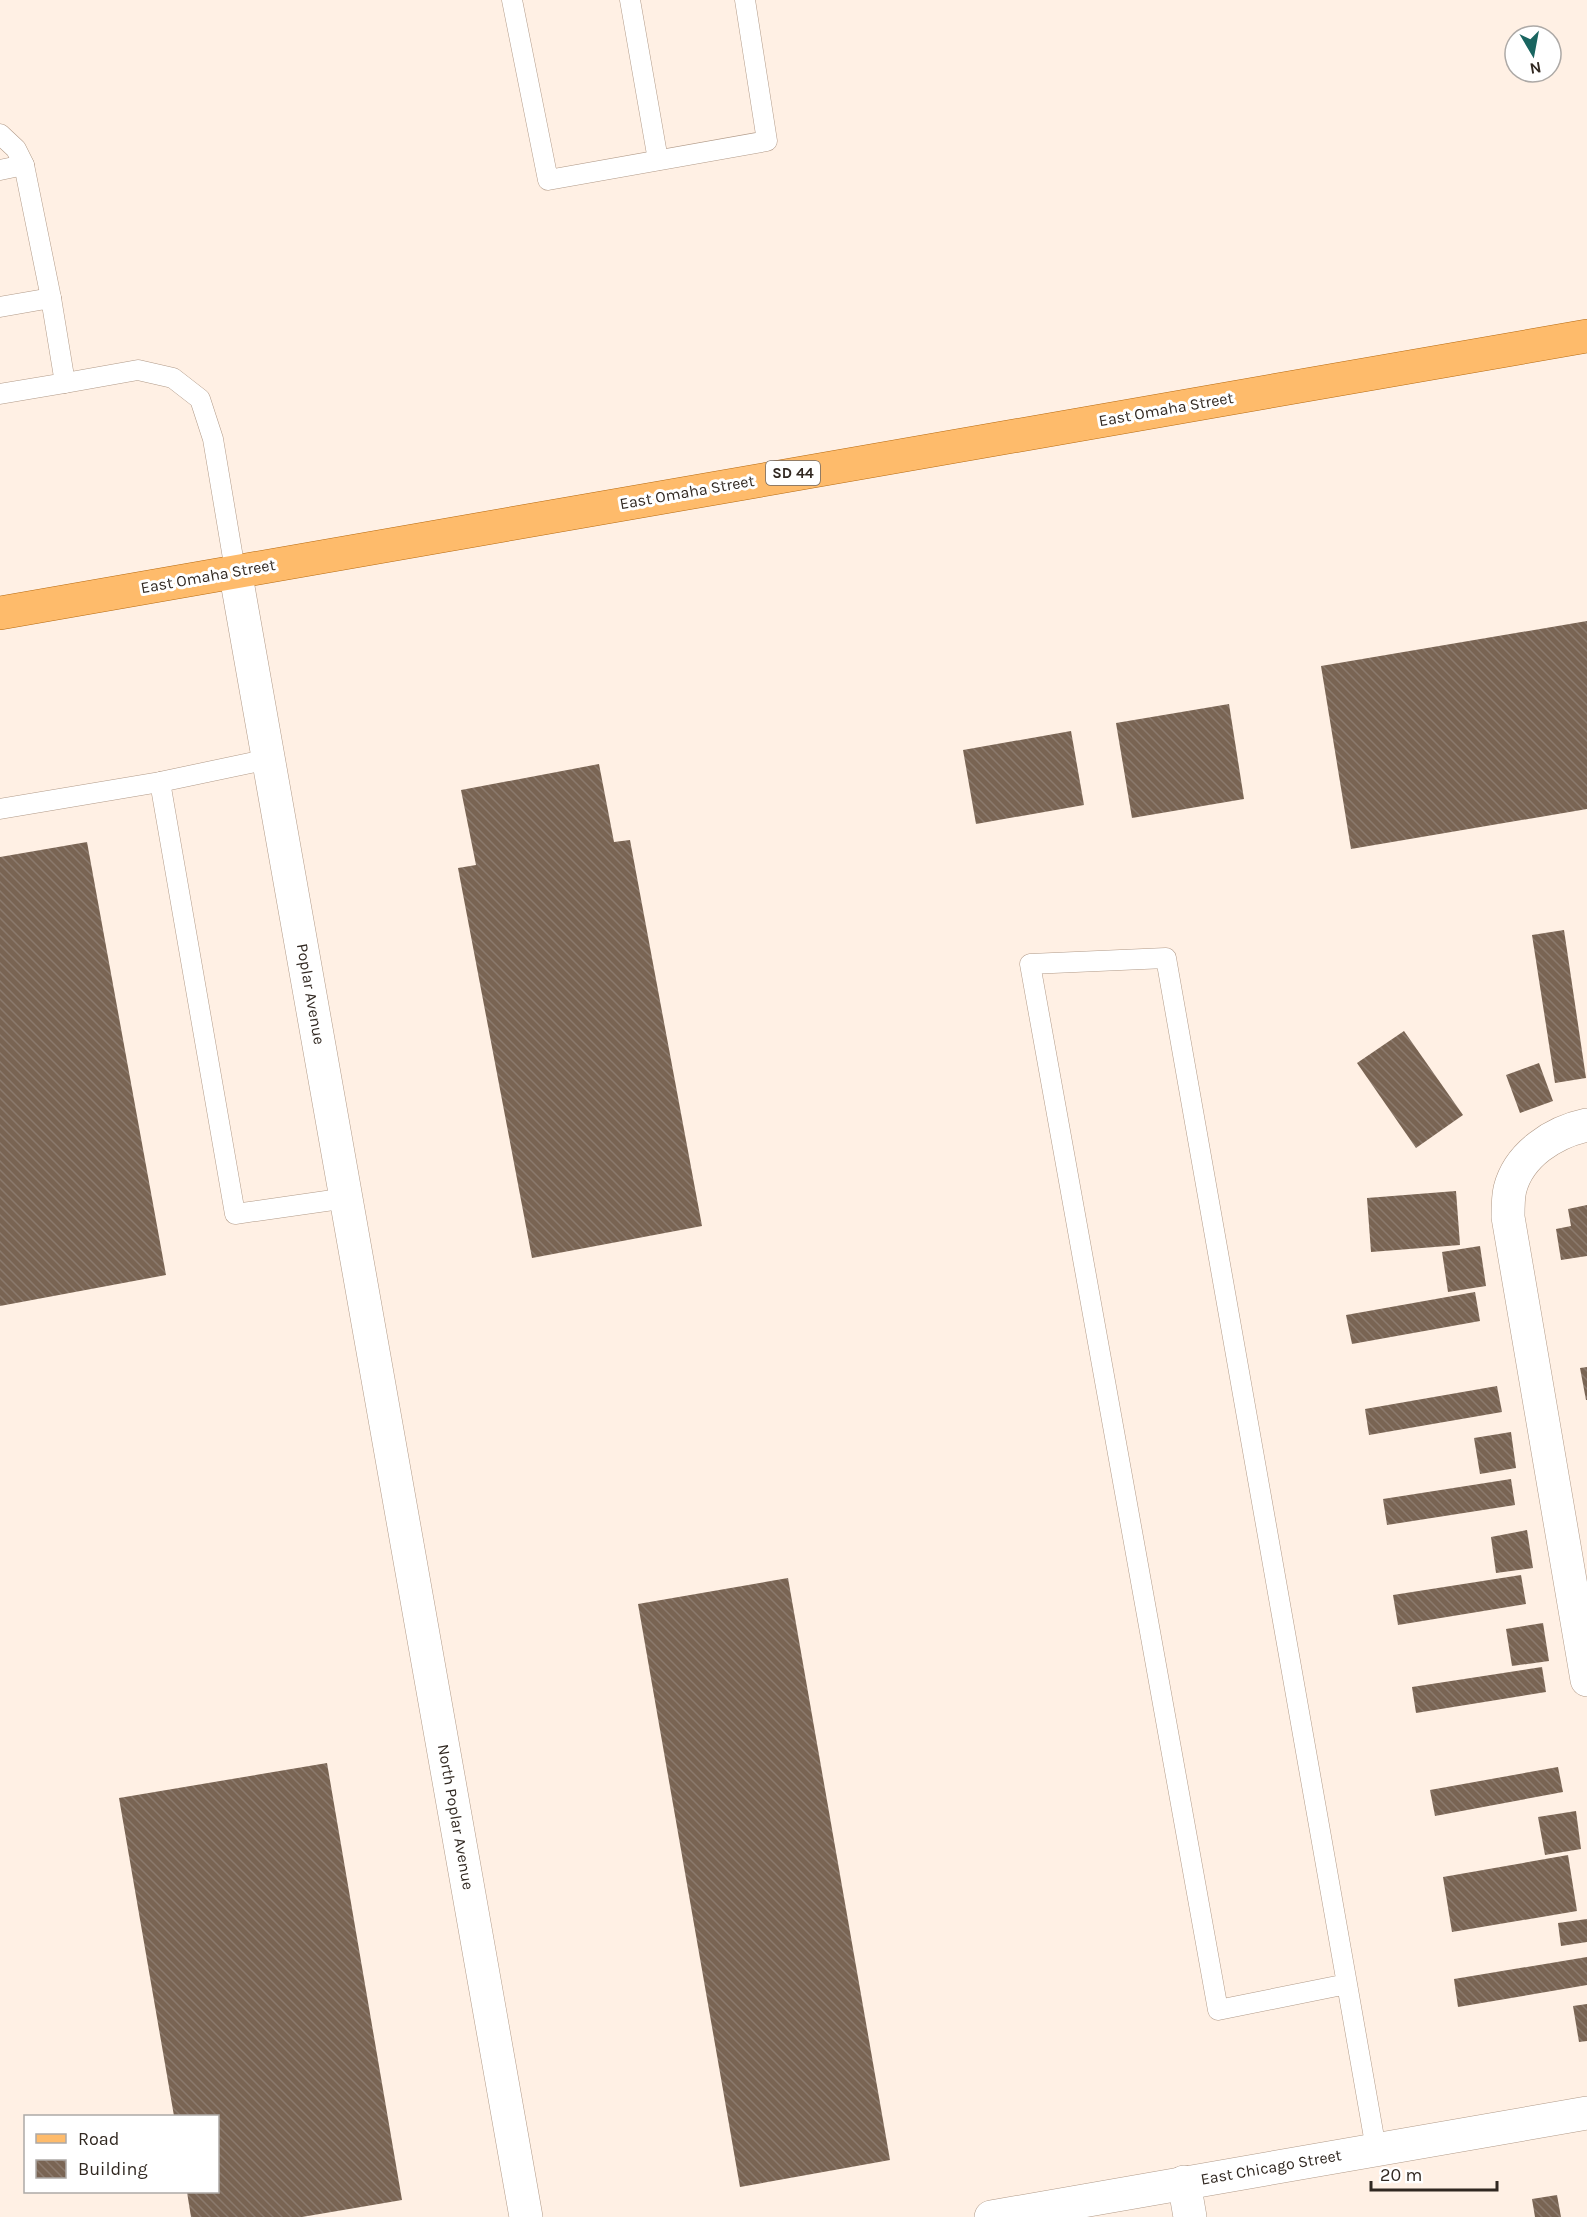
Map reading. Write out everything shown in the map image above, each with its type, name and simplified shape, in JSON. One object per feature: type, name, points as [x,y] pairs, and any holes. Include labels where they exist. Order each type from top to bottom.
[{"type":"main road","name":"East Omaha Street","points":[[0,613],[235,570],[1587,336]]},
{"type":"street","name":"Poplar Avenue","points":[[235,570],[386,1417]]},
{"type":"street","points":[[1587,1125],[1554,1137],[1534,1150],[1518,1170],[1510,1189],[1508,1217],[1587,1680]]},
{"type":"street","name":"North Poplar Avenue","points":[[386,1417],[526,2217]]},
{"type":"street","name":"East Chicago Street","points":[[992,2217],[1587,2113]]},
{"type":"street","points":[[1184,2182],[1190,2217]]},
{"type":"lane","points":[[512,0],[548,180],[767,141],[745,0]]},
{"type":"lane","points":[[630,0],[658,160]]},
{"type":"lane","points":[[0,134],[16,149],[24,165],[51,298],[65,383]]},
{"type":"lane","points":[[0,170],[24,165]]},
{"type":"lane","points":[[0,307],[51,298]]},
{"type":"lane","points":[[0,394],[138,370],[173,378],[200,399],[213,440],[235,570]]},
{"type":"lane","points":[[0,809],[159,782],[269,759]]},
{"type":"lane","points":[[159,782],[235,1214],[347,1197]]},
{"type":"lane","points":[[1347,1984],[1218,2010],[1030,964],[1166,958],[1347,1984],[1376,2149]]},
{"type":"building","points":[[1587,621],[1587,809],[1351,849],[1321,666]]},
{"type":"building","points":[[1229,704],[1244,799],[1132,818],[1116,723]]},
{"type":"building","points":[[1071,731],[1084,805],[976,824],[963,750]]},
{"type":"building","points":[[599,764],[614,842],[630,840],[702,1226],[532,1258],[458,868],[476,865],[461,790]]},
{"type":"building","points":[[87,842],[166,1275],[0,1306],[0,857]]},
{"type":"building","points":[[1564,930],[1586,1078],[1555,1083],[1532,935]]},
{"type":"building","points":[[1404,1031],[1463,1115],[1416,1148],[1357,1063]]},
{"type":"building","points":[[1539,1063],[1553,1101],[1520,1113],[1506,1075]]},
{"type":"building","points":[[1456,1191],[1460,1245],[1371,1252],[1367,1198]]},
{"type":"building","points":[[1587,1205],[1587,1256],[1561,1260],[1556,1229],[1571,1226],[1568,1209]]},
{"type":"building","points":[[1480,1246],[1486,1286],[1448,1292],[1442,1252]]},
{"type":"building","points":[[1475,1292],[1480,1321],[1352,1344],[1346,1315]]},
{"type":"building","points":[[1587,1367],[1587,1400],[1586,1400],[1580,1368]]},
{"type":"building","points":[[1497,1386],[1502,1412],[1369,1435],[1365,1409]]},
{"type":"building","points":[[1511,1432],[1516,1468],[1480,1474],[1474,1438]]},
{"type":"building","points":[[1511,1479],[1515,1505],[1387,1525],[1383,1499]]},
{"type":"building","points":[[1527,1530],[1533,1568],[1496,1573],[1491,1537]]},
{"type":"building","points":[[1521,1575],[1526,1604],[1398,1625],[1393,1595]]},
{"type":"building","points":[[788,1578],[890,2160],[740,2187],[638,1604]]},
{"type":"building","points":[[1543,1623],[1549,1661],[1512,1666],[1506,1629]]},
{"type":"building","points":[[1542,1667],[1546,1692],[1416,1713],[1412,1687]]},
{"type":"building","points":[[327,1763],[402,2200],[302,2217],[191,2217],[187,2193],[219,2193],[219,2115],[174,2115],[119,1798]]},
{"type":"building","points":[[1558,1767],[1563,1792],[1435,1816],[1430,1790]]},
{"type":"building","points":[[1576,1811],[1581,1849],[1545,1855],[1538,1817]]},
{"type":"building","points":[[1568,1855],[1577,1911],[1452,1932],[1443,1877]]},
{"type":"building","points":[[1587,1919],[1587,1942],[1561,1946],[1558,1923]]},
{"type":"building","points":[[1587,1957],[1587,1985],[1458,2007],[1454,1979]]},
{"type":"building","points":[[1587,2004],[1587,2041],[1579,2042],[1573,2006]]},
{"type":"building","points":[[1557,2195],[1561,2217],[1535,2217],[1532,2199]]}]
